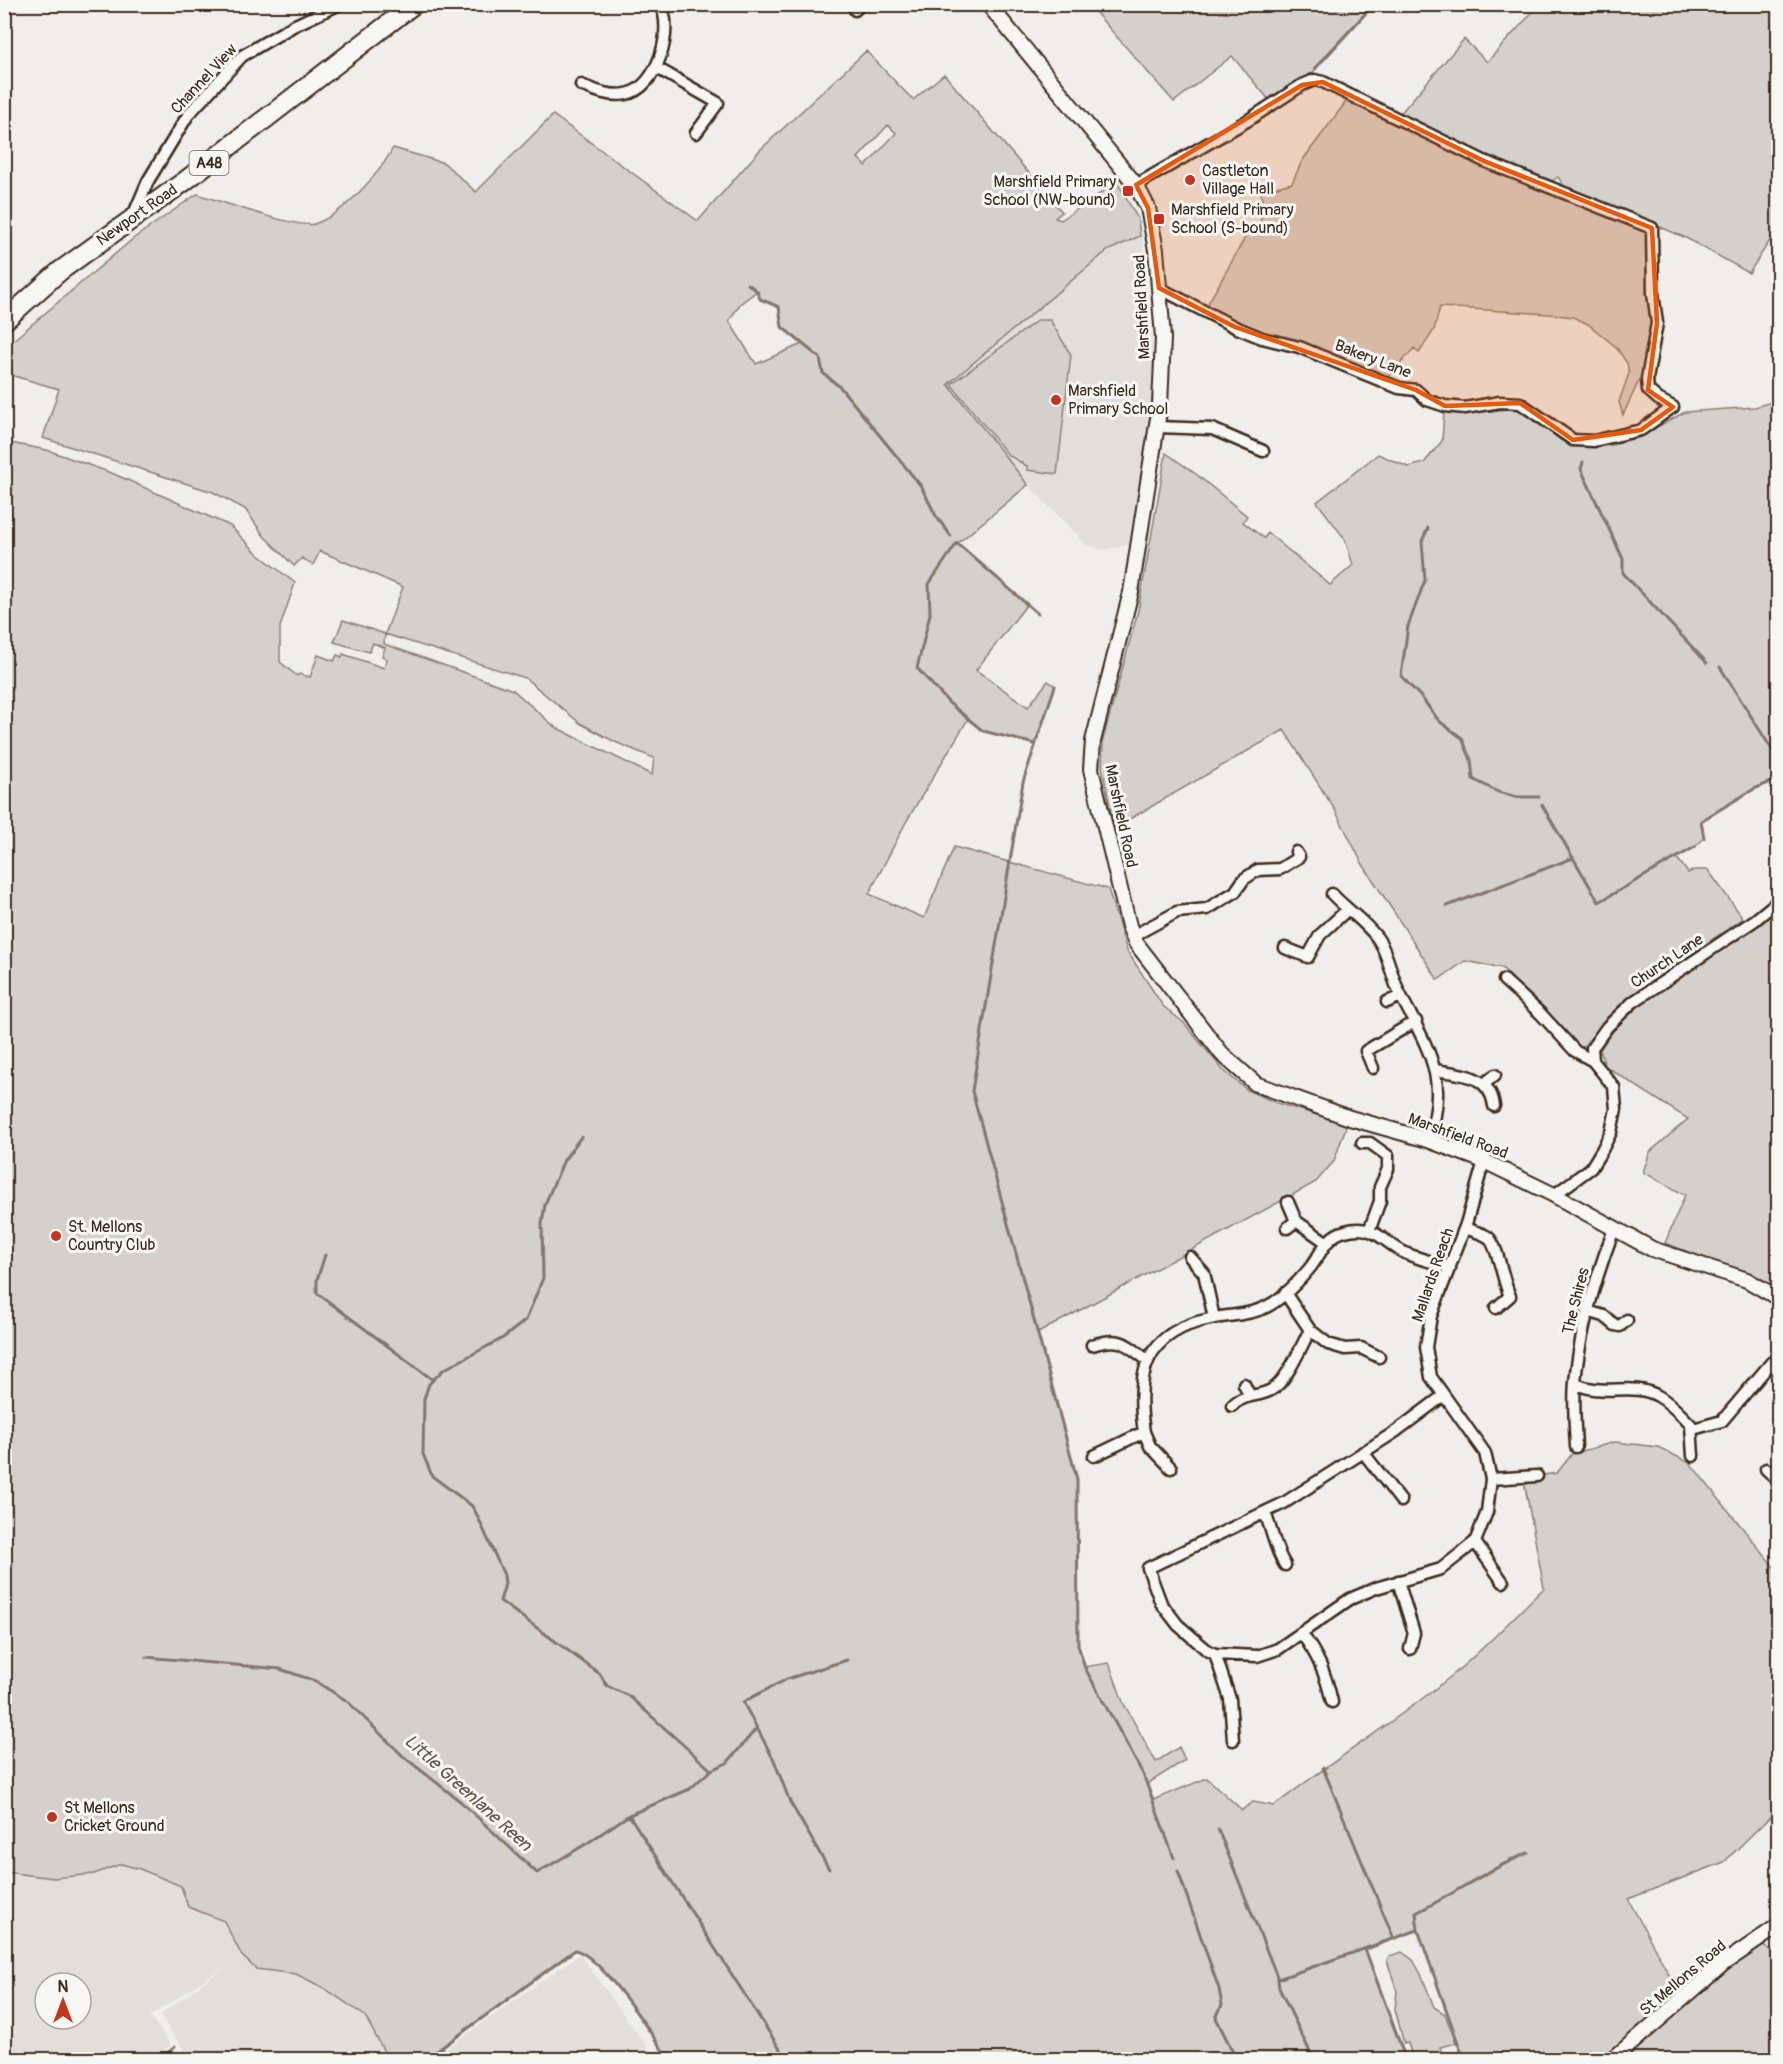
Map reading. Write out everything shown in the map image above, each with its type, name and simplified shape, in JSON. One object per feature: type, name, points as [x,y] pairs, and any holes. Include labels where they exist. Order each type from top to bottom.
[{"type":"main road","name":"Newport Road","points":[[4,321],[60,271],[133,216],[185,181],[404,8]]},
{"type":"street","name":"Channel View","points":[[133,216],[148,181],[188,115],[242,56],[293,26],[340,4]]},
{"type":"street","points":[[581,85],[606,94],[628,94],[645,82],[657,68],[666,33],[664,12],[660,4]]},
{"type":"street","name":"Marshfield Road","points":[[988,4],[1102,141],[1136,185],[1148,208],[1163,338],[1158,427],[1131,592],[1092,748],[1091,769],[1132,936],[1222,1054],[1244,1077],[1272,1092],[1428,1140],[1484,1161],[1554,1195],[1652,1249],[1748,1280],[1779,1299]]},
{"type":"street","points":[[657,68],[718,103],[696,133]]},
{"type":"street","name":"Bakery Lane","points":[[1136,185],[1247,121],[1302,85],[1314,80],[1323,82],[1485,161],[1652,228],[1653,293],[1658,323],[1647,379],[1648,390],[1658,399],[1673,407],[1641,430],[1594,441],[1573,440],[1520,403],[1500,402],[1466,408],[1445,406],[1427,400],[1416,390],[1398,388],[1299,347],[1262,338],[1235,327],[1159,288]]},
{"type":"street","points":[[1212,429],[1216,418]]},
{"type":"street","points":[[1158,427],[1212,429],[1263,451]]},
{"type":"street","points":[[1132,936],[1177,912],[1207,909],[1235,892],[1244,879],[1258,870],[1280,869],[1299,857],[1296,852]]},
{"type":"street","points":[[1332,894],[1378,939],[1401,996],[1429,1048],[1438,1091],[1437,1115],[1428,1140]]},
{"type":"street","name":"Church Lane","points":[[1593,1061],[1592,1048],[1607,1027],[1633,1002],[1755,920],[1779,901]]},
{"type":"street","points":[[1285,948],[1308,957],[1320,935],[1347,910]]},
{"type":"street","points":[[1504,980],[1541,1014],[1575,1052],[1593,1061],[1614,1087],[1616,1109],[1611,1132],[1591,1168],[1554,1195]]},
{"type":"street","points":[[1387,1002],[1401,996]]},
{"type":"street","points":[[1373,1068],[1366,1052],[1416,1021]]},
{"type":"street","points":[[1434,1070],[1467,1075],[1484,1084],[1492,1094],[1494,1106]]},
{"type":"street","points":[[1484,1084],[1495,1075]]},
{"type":"street","points":[[1362,1143],[1370,1143],[1388,1156],[1388,1169],[1380,1187],[1380,1201],[1369,1231]]},
{"type":"street","name":"Mallards Reach","points":[[1215,1654],[1257,1656],[1278,1648],[1350,1599],[1398,1581],[1441,1569],[1475,1542],[1487,1512],[1491,1479],[1485,1453],[1431,1377],[1426,1347],[1431,1316],[1465,1228],[1484,1161]]},
{"type":"street","points":[[1288,1202],[1296,1221],[1326,1242]]},
{"type":"street","points":[[1287,1228],[1296,1221]]},
{"type":"street","points":[[1465,1228],[1488,1237],[1494,1246],[1502,1280],[1510,1296],[1496,1308]]},
{"type":"street","name":"The Shires","points":[[1576,1447],[1575,1383],[1587,1311],[1614,1229]]},
{"type":"street","points":[[1171,1468],[1150,1446],[1144,1432],[1140,1389],[1144,1365],[1155,1348],[1174,1334],[1193,1323],[1244,1314],[1268,1306],[1310,1268],[1326,1242],[1345,1231],[1369,1231],[1380,1234],[1404,1253],[1450,1268]]},
{"type":"street","points":[[1190,1257],[1209,1271],[1214,1318]]},
{"type":"street","points":[[1285,1293],[1310,1330],[1328,1344],[1345,1349],[1360,1348],[1378,1357]]},
{"type":"street","points":[[1587,1311],[1610,1314],[1615,1325],[1620,1326],[1627,1320]]},
{"type":"street","points":[[1232,1406],[1237,1401],[1272,1390],[1283,1379],[1310,1330]]},
{"type":"street","points":[[1092,1345],[1110,1339],[1123,1342],[1148,1360]]},
{"type":"street","points":[[1693,1429],[1722,1421],[1772,1363],[1779,1367]]},
{"type":"street","points":[[1575,1383],[1588,1390],[1643,1390],[1658,1395],[1693,1429],[1694,1456]]},
{"type":"street","points":[[1244,1384],[1250,1396]]},
{"type":"street","points":[[1233,1740],[1230,1699],[1215,1654],[1178,1624],[1161,1603],[1148,1568],[1265,1513],[1363,1452],[1443,1396]]},
{"type":"street","points":[[1094,1456],[1113,1451],[1144,1432]]},
{"type":"street","points":[[1363,1452],[1401,1501]]},
{"type":"street","points":[[1766,1469],[1779,1480]]},
{"type":"street","points":[[1491,1479],[1537,1476]]},
{"type":"street","points":[[1265,1513],[1274,1534],[1277,1554],[1285,1565]]},
{"type":"street","points":[[1475,1542],[1503,1582]]},
{"type":"street","points":[[1398,1581],[1414,1633],[1410,1649]]},
{"type":"street","points":[[1301,1633],[1316,1652],[1326,1674],[1332,1702]]},
{"type":"street","name":"St Mellons Road","points":[[1612,2060],[1724,1963],[1779,1926]]},
{"type":"highlighted area","points":[[1323,82],[1484,161],[1652,228],[1657,323],[1648,390],[1673,407],[1641,430],[1573,440],[1520,403],[1445,406],[1416,390],[1235,327],[1159,288],[1148,208],[1136,185],[1302,85]]},
{"type":"shaded area","points":[[1089,5],[1374,5],[1309,77],[1270,101],[1232,56],[1174,102]]},
{"type":"shaded area","points":[[1539,5],[1778,5],[1778,228],[1749,273],[1686,238],[1564,186],[1558,177],[1552,181],[1481,154],[1399,115],[1464,39],[1487,62]]},
{"type":"shaded area","points":[[866,51],[913,100],[944,74],[1062,212],[1055,218],[1061,220],[1117,182],[1138,219],[1140,236],[1107,251],[948,384],[1028,485],[958,543],[1027,604],[976,670],[1028,707],[1048,681],[1055,686],[1035,744],[983,731],[968,719],[906,822],[869,894],[924,918],[954,847],[1108,889],[1127,951],[1163,1006],[1184,1023],[1223,1070],[1247,1090],[1277,1103],[1347,1124],[1334,1161],[1316,1182],[1038,1333],[1077,1479],[1078,1645],[1084,1667],[1109,1663],[1123,1702],[1156,1762],[1179,1747],[1185,1760],[1147,1784],[1153,1800],[1207,1778],[1242,1810],[1253,1802],[1274,1806],[1411,1708],[1455,1673],[1544,1588],[1525,1486],[1537,1476],[1557,1473],[1572,1454],[1615,1442],[1658,1447],[1690,1463],[1778,1572],[1778,1809],[1724,1862],[1628,1899],[1683,2000],[1612,2059],[1591,2059],[1588,2049],[1579,2059],[1464,2059],[1418,1930],[1366,1950],[1406,2059],[669,2060],[612,1980],[586,1955],[575,1950],[425,2059],[388,2059],[365,2016],[324,1988],[296,1974],[256,1969],[242,1956],[224,1921],[188,1907],[181,1886],[140,1869],[121,1864],[94,1874],[54,1878],[5,1872],[5,442],[47,450],[114,474],[230,526],[258,554],[295,583],[280,627],[280,662],[297,676],[299,674],[310,677],[318,655],[334,661],[337,655],[342,657],[343,654],[384,668],[387,659],[382,656],[385,648],[373,643],[369,652],[334,642],[343,620],[385,634],[403,587],[320,551],[313,565],[302,558],[294,566],[264,536],[245,509],[213,492],[43,438],[59,389],[14,376],[5,369],[4,348],[134,238],[197,194],[275,218],[314,224],[337,212],[360,192],[393,148],[444,163],[476,192],[553,115],[698,221],[759,151]],"holes":[[[888,125],[896,133],[866,166],[858,158]],[[757,291],[760,299],[779,307],[782,327],[802,344],[756,364],[729,321],[740,304]],[[385,634],[525,678],[580,723],[615,742],[654,758],[652,775],[555,727],[513,690],[384,644]]]},
{"type":"shaded area","points":[[1348,99],[1648,231],[1648,291],[1653,328],[1643,380],[1639,381],[1623,415],[1619,402],[1629,373],[1627,363],[1616,347],[1588,324],[1573,317],[1440,307],[1434,330],[1419,353],[1414,348],[1387,379],[1254,333],[1205,309],[1250,229],[1257,232],[1263,212],[1261,191],[1292,183],[1302,161]]},
{"type":"shaded area","name":"Marshfield Primary School","points":[[1142,234],[1153,353],[1152,415],[1132,544],[1103,550],[1087,545],[1028,485],[948,384],[1107,251]]},
{"type":"shaded area","points":[[1038,320],[1050,320],[1071,355],[1057,474],[1027,470],[1027,466],[1008,455],[951,384]]},
{"type":"shaded area","points":[[1778,400],[1778,779],[1754,789],[1701,821],[1704,838],[1695,847],[1677,858],[1688,873],[1694,870],[1708,870],[1743,918],[1637,994],[1581,1049],[1502,968],[1465,961],[1438,980],[1362,863],[1335,810],[1284,730],[1114,828],[1102,767],[1103,740],[1138,611],[1166,453],[1196,474],[1247,516],[1243,522],[1264,538],[1268,533],[1330,585],[1353,565],[1345,539],[1317,502],[1378,454],[1408,467],[1424,463],[1442,441],[1444,411],[1476,413],[1516,408],[1532,414],[1561,440],[1571,445],[1588,447],[1613,445],[1646,433],[1685,412],[1755,407]]},
{"type":"shaded area","points":[[1778,910],[1778,1290],[1750,1275],[1665,1243],[1685,1195],[1643,1172],[1650,1152],[1688,1119],[1605,1066],[1600,1050],[1615,1029],[1635,1009],[1658,991],[1757,927]]},
{"type":"shaded area","points":[[122,1861],[183,1882],[298,1971],[369,2015],[396,2059],[169,2059],[183,2049],[160,2015],[230,1963],[150,2016],[171,2045],[152,2059],[5,2060],[5,1872],[54,1878],[94,1874]]},
{"type":"shaded area","points":[[1761,1945],[1778,1954],[1778,2059],[1623,2060],[1749,1951]]},
{"type":"shaded area","points":[[1402,1952],[1413,1960],[1434,2007],[1445,2014],[1456,2043],[1440,2047],[1444,2059],[1413,2059],[1408,2043],[1404,2044],[1395,2009],[1397,1991],[1387,1960],[1389,1956]]},
{"type":"shaded area","points":[[580,1954],[656,2059],[432,2059]]},
{"type":"waterway","points":[[1315,68],[1374,4]]},
{"type":"waterway","points":[[748,284],[757,291],[760,299],[779,307],[782,327],[820,358],[823,373],[840,387],[921,486],[936,516],[951,536]]},
{"type":"waterway","points":[[1583,462],[1581,469],[1623,559],[1623,573],[1707,663]]},
{"type":"waterway","points":[[1428,528],[1422,541],[1425,580],[1408,626],[1401,676],[1422,698],[1439,721],[1462,738],[1471,760],[1473,779],[1498,792],[1517,797],[1539,797]]},
{"type":"waterway","points":[[1035,744],[983,731],[949,703],[917,668],[930,614],[929,584],[957,543],[1038,614]]},
{"type":"waterway","points":[[1720,667],[1778,759]]},
{"type":"waterway","points":[[1055,686],[1023,782],[972,1091],[1077,1479],[1078,1645],[1085,1668],[1143,1774],[1174,1858]]},
{"type":"waterway","points":[[1704,838],[1701,821],[1754,789],[1778,779]]},
{"type":"waterway","points":[[1542,805],[1599,902],[1695,847]]},
{"type":"waterway","points":[[1447,906],[1573,858]]},
{"type":"waterway","points":[[581,1137],[564,1160],[545,1204],[542,1224],[543,1278],[526,1320],[503,1338],[443,1370],[429,1384],[424,1399],[423,1454],[432,1476],[472,1506],[477,1515],[504,1575],[505,1584],[500,1601],[600,1674],[607,1686],[629,1696],[711,1770]]},
{"type":"waterway","points":[[325,1255],[317,1280],[317,1293],[433,1380]]},
{"type":"waterway","name":"Little Greenlane Reen","points":[[146,1657],[280,1669],[315,1681],[347,1701],[404,1757],[460,1801],[537,1873],[629,1815],[787,2060]]},
{"type":"waterway","points":[[829,1869],[790,1802],[774,1760],[743,1702],[787,1679],[847,1660]]},
{"type":"waterway","points":[[629,1815],[690,1789],[711,1770],[727,1763],[756,1729]]},
{"type":"waterway","points":[[1323,1768],[1394,1939]]},
{"type":"waterway","points":[[1218,1829],[1278,1979],[1279,1988],[1314,2060]]},
{"type":"waterway","points":[[1464,2060],[1418,1930],[1416,1913],[1499,1866],[1528,1853]]},
{"type":"waterway","points":[[1178,1871],[1219,1989],[1222,2005],[1216,2018],[1237,2060]]},
{"type":"waterway","points":[[1278,1979],[1418,1930]]},
{"type":"waterway","points":[[1365,1949],[1406,2060]]},
{"type":"waterway","points":[[425,2060],[575,1950],[586,1955],[612,1980],[669,2060]]},
{"type":"waterway","points":[[159,2060],[175,2047]]},
{"type":"place","name":"Castleton Village Hall","points":[[1190,180]]},
{"type":"place","name":"Marshfield Primary School (NW-bound)","points":[[1128,191]]},
{"type":"place","name":"Marshfield Primary School (S-bound)","points":[[1159,219]]},
{"type":"place","name":"Marshfield Primary School","points":[[1056,400]]},
{"type":"place","name":"St. Mellons Country Club","points":[[56,1236]]},
{"type":"place","name":"St Mellons Cricket Ground","points":[[52,1817]]}]
